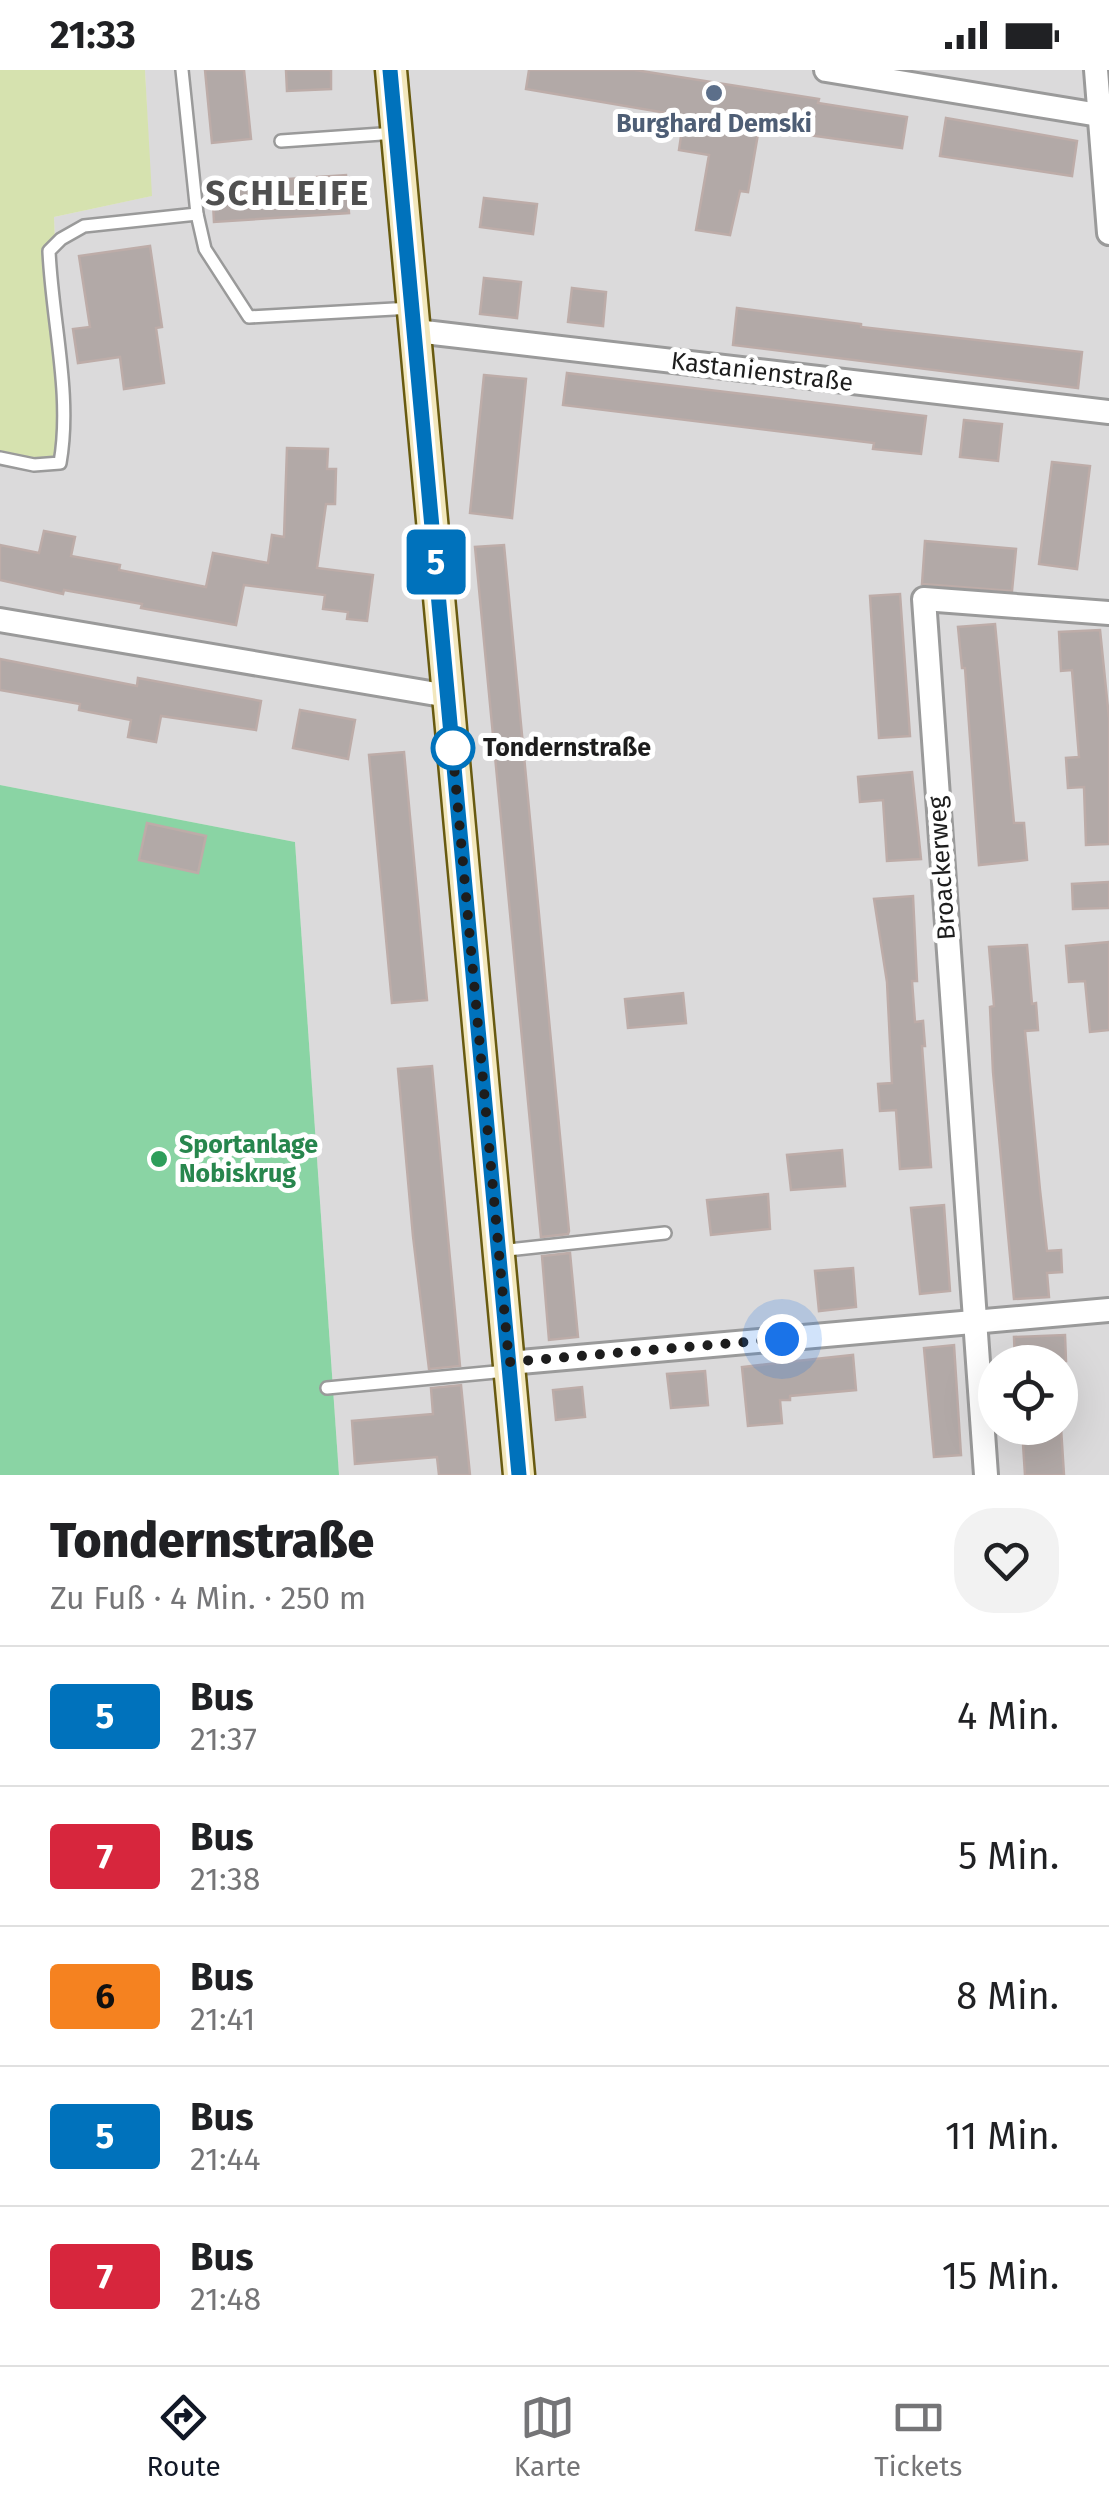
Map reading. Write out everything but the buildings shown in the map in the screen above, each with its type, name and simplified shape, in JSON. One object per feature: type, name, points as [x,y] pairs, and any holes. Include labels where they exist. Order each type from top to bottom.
[{"type":"street","points":[[390,70],[519,1475]]},
{"type":"street","points":[[826,70],[1099,115]]},
{"type":"street","points":[[1096,70],[1109,232]]},
{"type":"street","name":"Kastanienstraße","points":[[414,320],[1109,412]]},
{"type":"street","name":"Broackerweg","points":[[986,1475],[924,599],[1109,613]]},
{"type":"street","points":[[0,620],[448,696]]},
{"type":"street","points":[[510,1367],[1109,1310]]},
{"type":"lane","points":[[182,70],[196,214],[205,250],[249,317],[414,320]]},
{"type":"lane","points":[[281,140],[396,133]]},
{"type":"lane","points":[[0,458],[34,465],[60,464],[66,428],[49,251],[84,226],[196,214]]},
{"type":"lane","points":[[499,1251],[664,1233]]},
{"type":"lane","points":[[327,1388],[510,1367]]},
{"type":"shaded area","points":[[145,70],[1109,70],[1109,1475],[339,1475],[295,842],[0,785],[0,455],[64,470],[54,217],[151,196]]},
{"type":"green space","points":[[0,70],[145,70],[152,196],[54,217],[65,470],[0,455]]},
{"type":"green space","name":"Sportanlage Nobiskrug","points":[[0,785],[295,842],[339,1475],[0,1475]]},
{"type":"bus line","name":"5","points":[[390,70],[519,1475]]},
{"type":"place","name":"Burghard Demski","points":[[714,93]]},
{"type":"place","name":"Tondernstraße","points":[[453,748]]},
{"type":"place","name":"Sportanlage Nobiskrug","points":[[159,1159]]},
{"type":"district","name":"SCHLEIFE","points":[[288,193]]},
{"type":"route","points":[[453,748],[451,733],[509,1362],[782,1339]]}]
